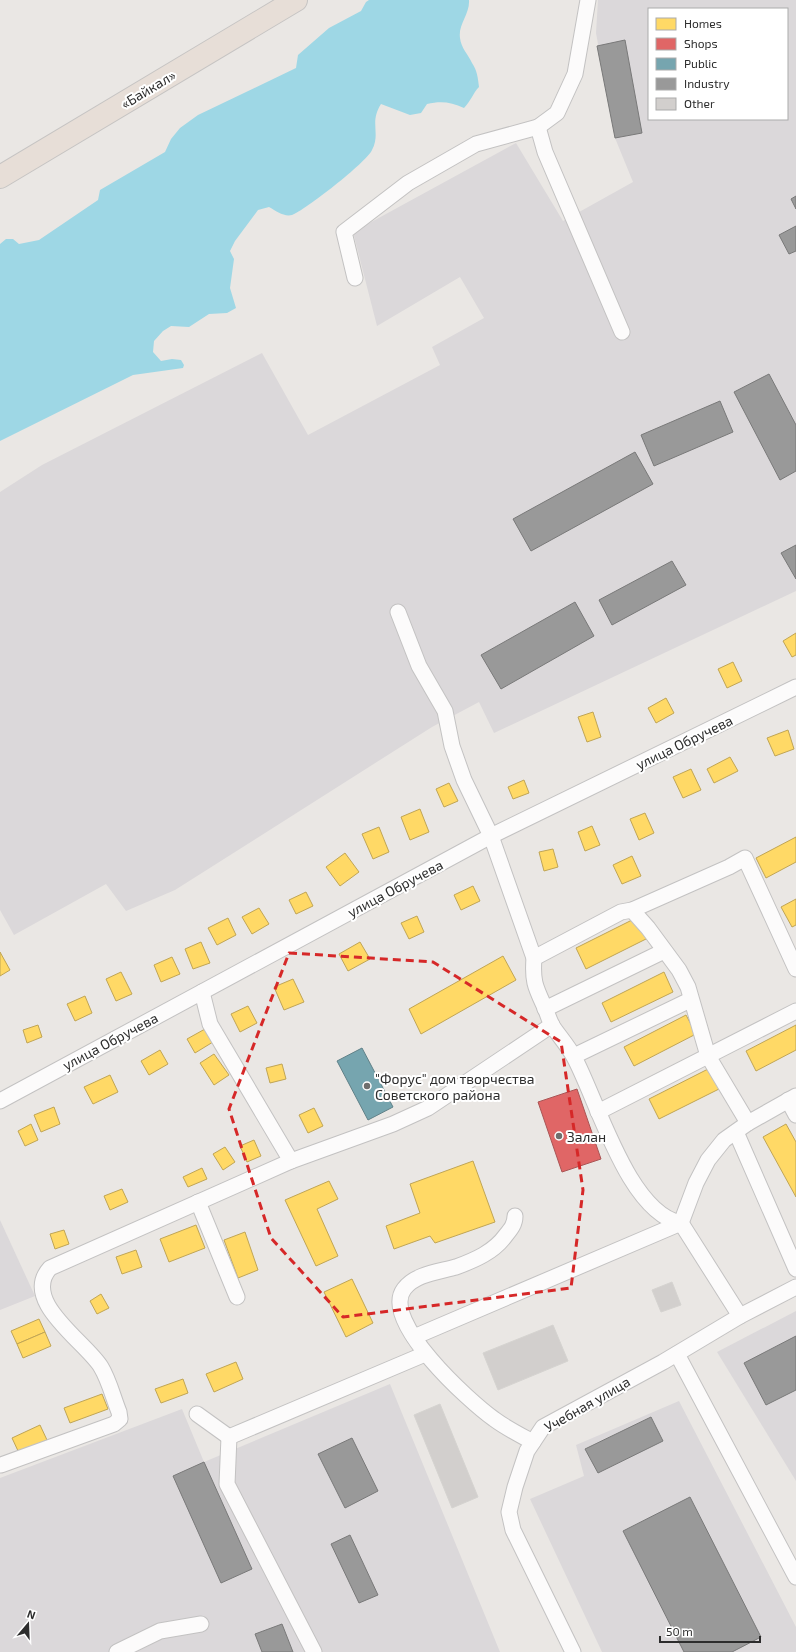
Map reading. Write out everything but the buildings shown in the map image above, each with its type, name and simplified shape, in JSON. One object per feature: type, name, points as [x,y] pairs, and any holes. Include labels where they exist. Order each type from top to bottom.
[{"type":"highway","name":"«Байкал»","points":[[0,177],[296,0]]},
{"type":"street","points":[[355,278],[344,232],[408,183],[476,144],[538,126],[557,113],[575,74],[588,0]]},
{"type":"street","points":[[538,126],[545,152],[622,332]]},
{"type":"street","points":[[398,612],[420,666],[445,711],[450,728],[452,746],[462,773],[491,836],[534,958],[533,976],[536,992],[546,1009],[552,1025],[574,1056],[598,1112],[626,1170],[643,1195],[660,1212],[674,1221],[681,1223],[740,1316]]},
{"type":"street","name":"улица Обручева","points":[[0,1100],[491,836],[796,687]]},
{"type":"street","points":[[534,958],[621,912],[632,910],[729,867],[745,858],[790,936],[796,969]]},
{"type":"street","points":[[632,910],[648,928],[679,970],[688,987],[690,1000],[708,1056],[748,1123]]},
{"type":"street","points":[[546,1009],[664,951]]},
{"type":"street","points":[[202,992],[210,1024],[291,1161]]},
{"type":"street","points":[[574,1056],[690,1000]]},
{"type":"street","points":[[598,1112],[796,1011]]},
{"type":"street","points":[[1,1465],[114,1424],[120,1419],[119,1412],[101,1367],[92,1355],[59,1322],[45,1297],[41,1285],[44,1274],[50,1268],[291,1161],[393,1124],[428,1108],[552,1025]]},
{"type":"street","points":[[414,1337],[681,1223],[696,1183],[708,1160],[724,1140],[748,1123],[792,1098],[796,1115]]},
{"type":"street","points":[[736,1132],[796,1269]]},
{"type":"street","points":[[198,1202],[237,1297]]},
{"type":"street","points":[[515,1216],[512,1228],[492,1250],[482,1256],[456,1266],[423,1276],[409,1284],[402,1291],[399,1302],[400,1311],[405,1322],[425,1354],[473,1402],[494,1420],[533,1442]]},
{"type":"street","name":"Учебная улица","points":[[573,1652],[513,1530],[509,1512],[527,1452],[533,1442],[543,1427],[677,1354],[740,1316],[796,1287]]},
{"type":"street","points":[[229,1437],[425,1354]]},
{"type":"street","points":[[677,1354],[796,1577]]},
{"type":"street","points":[[197,1414],[229,1437]]},
{"type":"street","points":[[229,1437],[227,1484],[314,1652]]},
{"type":"street","points":[[117,1652],[160,1631],[201,1624]]},
{"type":"highlighted area","points":[[289,953],[433,962],[561,1042],[583,1190],[571,1288],[343,1317],[271,1238],[229,1109]]},
{"type":"shaded area","points":[[598,0],[796,0],[796,591],[494,733],[479,702],[432,727],[175,890],[126,911],[106,884],[14,935],[0,910],[0,492],[42,465],[262,353],[308,435],[440,365],[432,347],[484,318],[460,277],[377,326],[353,232],[516,143],[563,221],[633,182],[615,138],[596,33]]},
{"type":"shaded area","points":[[0,1220],[35,1296],[0,1310]]},
{"type":"shaded area","points":[[796,1311],[796,1481],[717,1352]]},
{"type":"shaded area","points":[[390,1384],[500,1652],[0,1652],[0,1478],[182,1409],[204,1462]]},
{"type":"shaded area","points":[[679,1401],[796,1627],[796,1652],[602,1652],[530,1499],[584,1476],[576,1445]]},
{"type":"water","points":[[369,0],[469,0],[468,10],[461,28],[460,38],[463,48],[475,68],[479,87],[464,108],[455,104],[441,102],[432,103],[427,104],[421,113],[410,115],[381,104],[375,122],[376,138],[372,150],[359,165],[299,212],[292,215],[283,214],[269,207],[258,210],[235,241],[230,251],[234,259],[230,288],[236,308],[227,313],[209,314],[189,327],[171,326],[163,331],[154,341],[153,352],[161,361],[172,359],[181,360],[184,365],[183,368],[133,375],[0,441],[0,244],[6,239],[13,239],[19,244],[39,240],[98,200],[100,190],[165,152],[171,139],[180,128],[198,115],[296,68],[298,55],[329,28],[361,11],[366,2]]},
{"type":"place","name":"\"Форус\" дом творчества Советского района","points":[[367,1086]]},
{"type":"place","name":"Залан","points":[[559,1136]]}]
